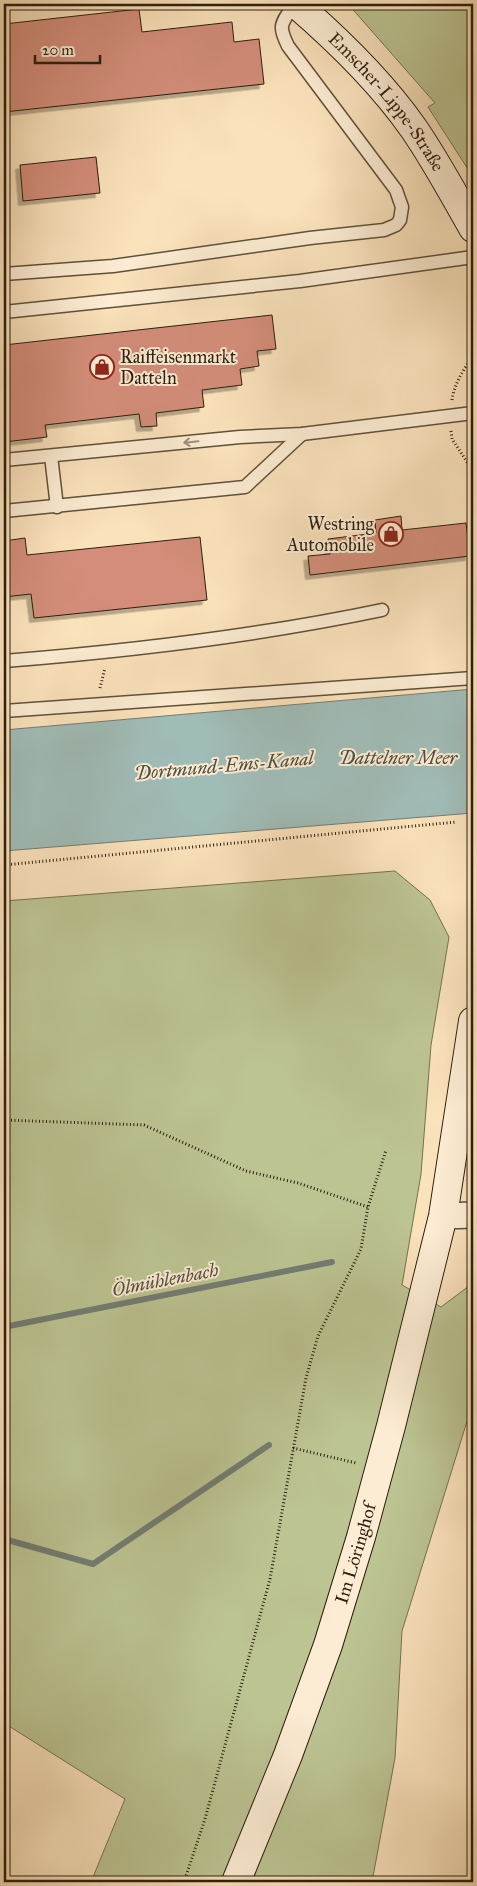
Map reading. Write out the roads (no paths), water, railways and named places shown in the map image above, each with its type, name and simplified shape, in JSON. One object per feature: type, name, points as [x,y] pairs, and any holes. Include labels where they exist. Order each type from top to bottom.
[{"type":"street","name":"Emscher-Lippe-Straße","points":[[294,4],[337,40],[377,83],[413,128],[440,169],[468,220],[473,242]]},
{"type":"street","name":"Im Löringhof","points":[[236,1882],[288,1755],[328,1645],[380,1468],[443,1216],[473,1021]]},
{"type":"street","points":[[443,1216],[473,1215]]},
{"type":"lane","points":[[4,274],[113,266],[310,238],[384,230],[396,225],[400,220],[402,207],[396,190],[288,46],[281,32],[283,24],[294,4]]},
{"type":"lane","points":[[4,312],[300,281],[473,257]]},
{"type":"lane","points":[[4,460],[240,437],[302,434],[473,413]]},
{"type":"lane","points":[[4,511],[245,487],[302,434]]},
{"type":"lane","points":[[51,456],[57,507]]},
{"type":"lane","points":[[4,661],[110,652],[326,622],[382,610]]},
{"type":"lane","points":[[4,711],[473,678]]},
{"type":"water","name":"Dattelner Meer","points":[[473,689],[473,813],[4,851],[4,730]]},
{"type":"waterway","name":"Ölmühlenbach","points":[[4,1327],[332,1262]]},
{"type":"waterway","name":"Ölmühlenbach","points":[[4,1539],[93,1564],[269,1445]]},
{"type":"place","name":"Raiffeisenmarkt Datteln","points":[[102,367]]},
{"type":"place","name":"Westring Automobile","points":[[391,534]]},
{"type":"water label","name":"Dortmund-Ems-Kanal","points":[[224,765]]}]
